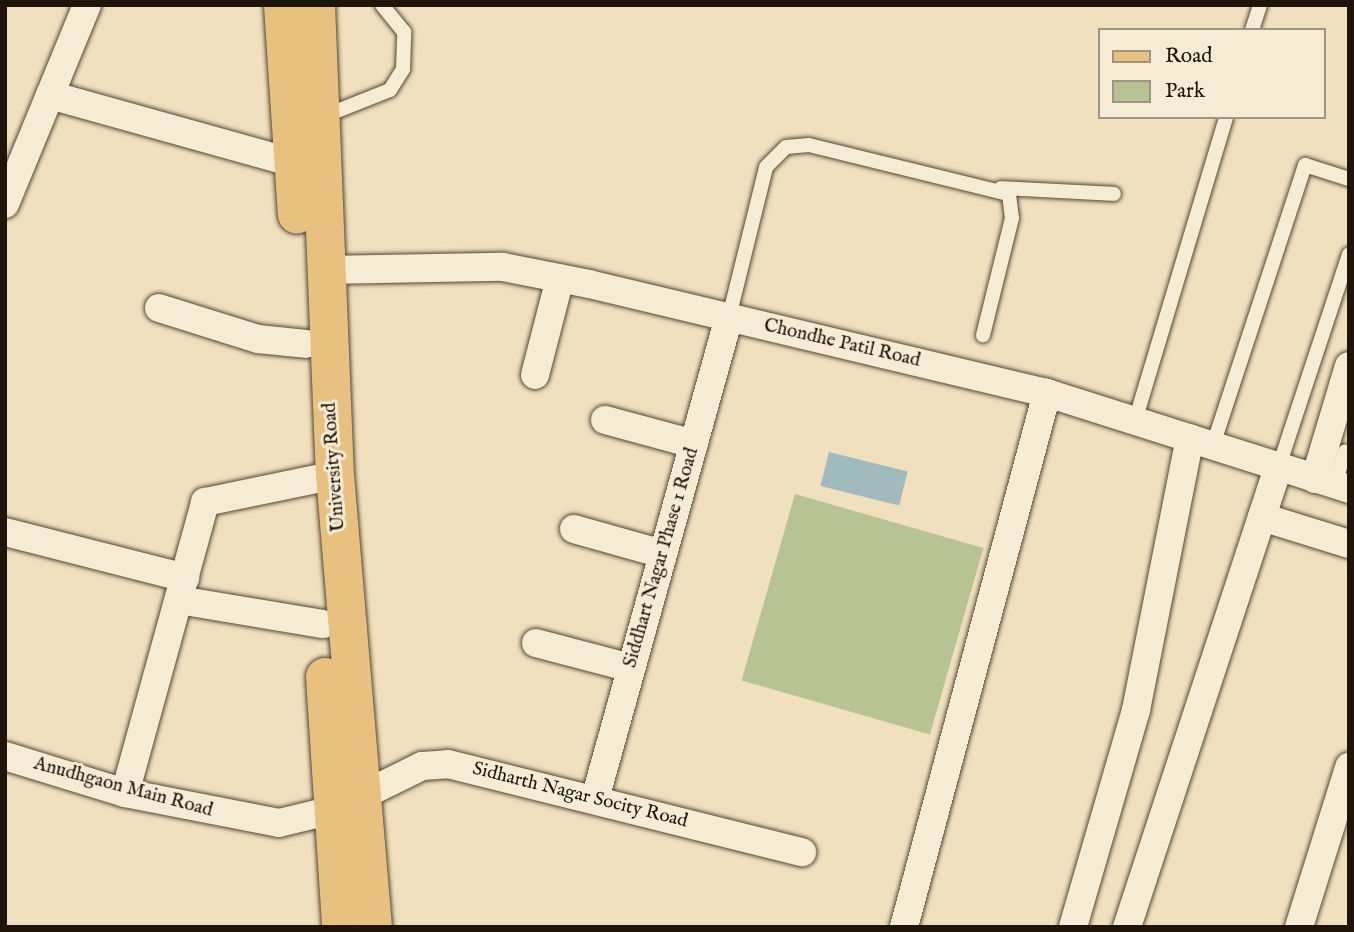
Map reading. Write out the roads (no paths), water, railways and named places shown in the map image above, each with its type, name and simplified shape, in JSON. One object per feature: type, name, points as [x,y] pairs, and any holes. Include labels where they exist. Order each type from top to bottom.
[{"type":"main road","name":"University Road","points":[[284,5],[306,344],[325,476],[348,804],[341,927]]},
{"type":"main road","name":"University Road","points":[[316,5],[323,270],[323,624],[348,804],[373,927]]},
{"type":"street","points":[[5,204],[87,5]]},
{"type":"street","points":[[50,95],[294,163]]},
{"type":"street","name":"Chondhe Patil Road","points":[[323,270],[503,267],[560,278],[1047,393],[1333,484]]},
{"type":"street","points":[[535,375],[560,278]]},
{"type":"street","points":[[159,308],[258,339],[306,344]]},
{"type":"street","name":"Siddhart Nagar Phase 1 Road","points":[[595,799],[729,317]]},
{"type":"street","points":[[1333,484],[1349,366]]},
{"type":"street","points":[[904,927],[1047,393]]},
{"type":"street","points":[[605,420],[694,444]]},
{"type":"street","points":[[1073,927],[1136,709],[1202,442]]},
{"type":"street","points":[[1127,927],[1279,466]]},
{"type":"street","points":[[125,793],[205,502],[325,476]]},
{"type":"street","points":[[1262,517],[1349,544]]},
{"type":"street","points":[[574,528],[663,554]]},
{"type":"street","points":[[5,532],[182,589],[323,624]]},
{"type":"street","points":[[536,643],[631,668]]},
{"type":"street","name":"Anudhgaon Main Road","points":[[5,756],[125,793],[279,823],[348,804]]},
{"type":"street","name":"Sidharth Nagar Socity Road","points":[[348,804],[422,766],[448,764],[802,852]]},
{"type":"street","points":[[1299,927],[1349,767]]},
{"type":"lane","points":[[1253,28],[1260,5]]},
{"type":"lane","points":[[320,117],[390,90],[403,69],[404,32],[385,6]]},
{"type":"lane","points":[[1135,421],[1225,119]]},
{"type":"lane","points":[[729,317],[766,167],[786,147],[808,145],[999,187],[1114,194]]},
{"type":"lane","points":[[1202,442],[1305,165],[1349,179]]},
{"type":"lane","points":[[983,335],[1014,204],[999,187]]},
{"type":"lane","points":[[1279,466],[1349,254]]},
{"type":"lane","points":[[1333,484],[1347,448]]},
{"type":"water","points":[[829,452],[908,472],[899,506],[821,486]]}]
